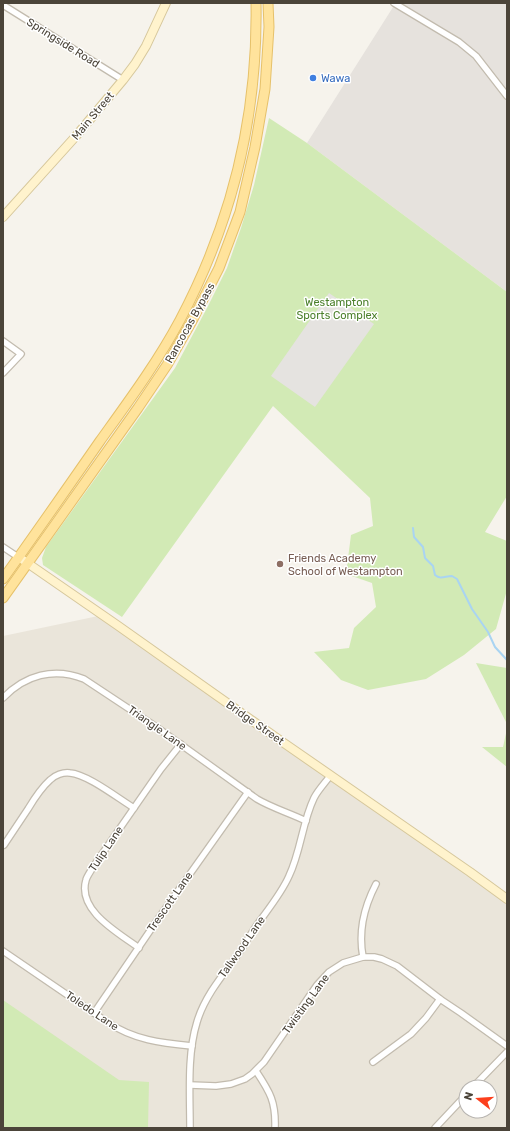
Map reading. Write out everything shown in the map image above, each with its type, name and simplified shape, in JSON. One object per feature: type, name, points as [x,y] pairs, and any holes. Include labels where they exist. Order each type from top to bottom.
[{"type":"main road","name":"Main Street","points":[[3,217],[76,136],[123,80],[146,46],[166,3]]},
{"type":"main road","name":"Rancocas Bypass","points":[[3,579],[150,370],[179,322],[206,265],[221,227],[233,188],[246,130],[252,92],[255,54],[256,3]]},
{"type":"main road","name":"Rancocas Bypass","points":[[3,598],[167,365],[192,321],[219,268],[240,212],[255,147],[265,89],[269,27],[268,3]]},
{"type":"main road","name":"Bridge Street","points":[[18,557],[117,625],[330,776],[470,872],[507,900]]},
{"type":"street","points":[[394,3],[459,42],[476,56],[507,96]]},
{"type":"street","name":"Springside Road","points":[[3,5],[123,80]]},
{"type":"street","points":[[3,341],[21,354],[3,373]]},
{"type":"street","name":"Bridge Street","points":[[3,547],[18,557]]},
{"type":"street","name":"Triangle Lane","points":[[3,698],[22,682],[38,676],[56,673],[75,675],[99,688],[264,803],[306,821]]},
{"type":"street","name":"Tulip Lane","points":[[139,948],[109,927],[89,906],[85,886],[86,880],[94,866],[161,769],[181,744]]},
{"type":"street","points":[[4,845],[40,791],[50,780],[63,773],[78,774],[134,808]]},
{"type":"street","name":"Tallwood Lane","points":[[190,1128],[192,1046],[197,1021],[212,991],[278,895],[289,876],[297,857],[311,805],[318,792],[330,776]]},
{"type":"street","name":"Trescott Lane","points":[[94,1013],[204,853],[248,792]]},
{"type":"street","points":[[363,957],[361,943],[362,924],[365,910],[376,884]]},
{"type":"street","name":"Toledo Lane","points":[[3,951],[115,1028],[133,1036],[150,1040],[192,1046]]},
{"type":"street","name":"Twisting Lane","points":[[190,1085],[216,1086],[231,1084],[245,1079],[256,1071],[278,1043],[317,985],[329,972],[343,963],[363,957],[374,957],[393,964],[507,1046]]},
{"type":"street","points":[[373,1062],[410,1034],[426,1018],[440,999]]},
{"type":"street","points":[[481,1079],[507,1052]]},
{"type":"street","points":[[256,1071],[273,1101],[276,1117],[275,1128]]},
{"type":"street","points":[[435,1128],[458,1104]]},
{"type":"shaded area","points":[[393,3],[507,3],[507,292],[307,143],[395,4]]},
{"type":"shaded area","points":[[329,293],[374,324],[315,407],[271,376]]},
{"type":"shaded area","points":[[103,615],[507,901],[507,1128],[3,1128],[3,636]]},
{"type":"green space","name":"Westampton Sports Complex","points":[[269,118],[307,143],[507,292],[507,496],[485,532],[507,541],[507,590],[496,629],[464,655],[426,679],[368,690],[341,680],[314,652],[349,648],[354,628],[376,607],[372,583],[346,574],[351,535],[373,526],[370,498],[273,406],[122,617],[43,565],[42,558],[46,547],[175,368],[207,308],[227,268],[241,228],[254,185]]},
{"type":"green space","points":[[476,663],[507,668],[507,724]]},
{"type":"green space","points":[[507,729],[507,767],[482,747],[503,747]]},
{"type":"green space","points":[[3,1000],[119,1080],[149,1082],[148,1128],[3,1128]]},
{"type":"waterway","points":[[413,528],[414,537],[423,547],[425,558],[433,566],[435,575],[441,578],[452,576],[457,579],[472,609],[488,632],[495,647],[507,660]]},
{"type":"place","name":"Wawa","points":[[313,78]]},
{"type":"place","name":"Friends Academy School of Westampton","points":[[280,564]]}]
